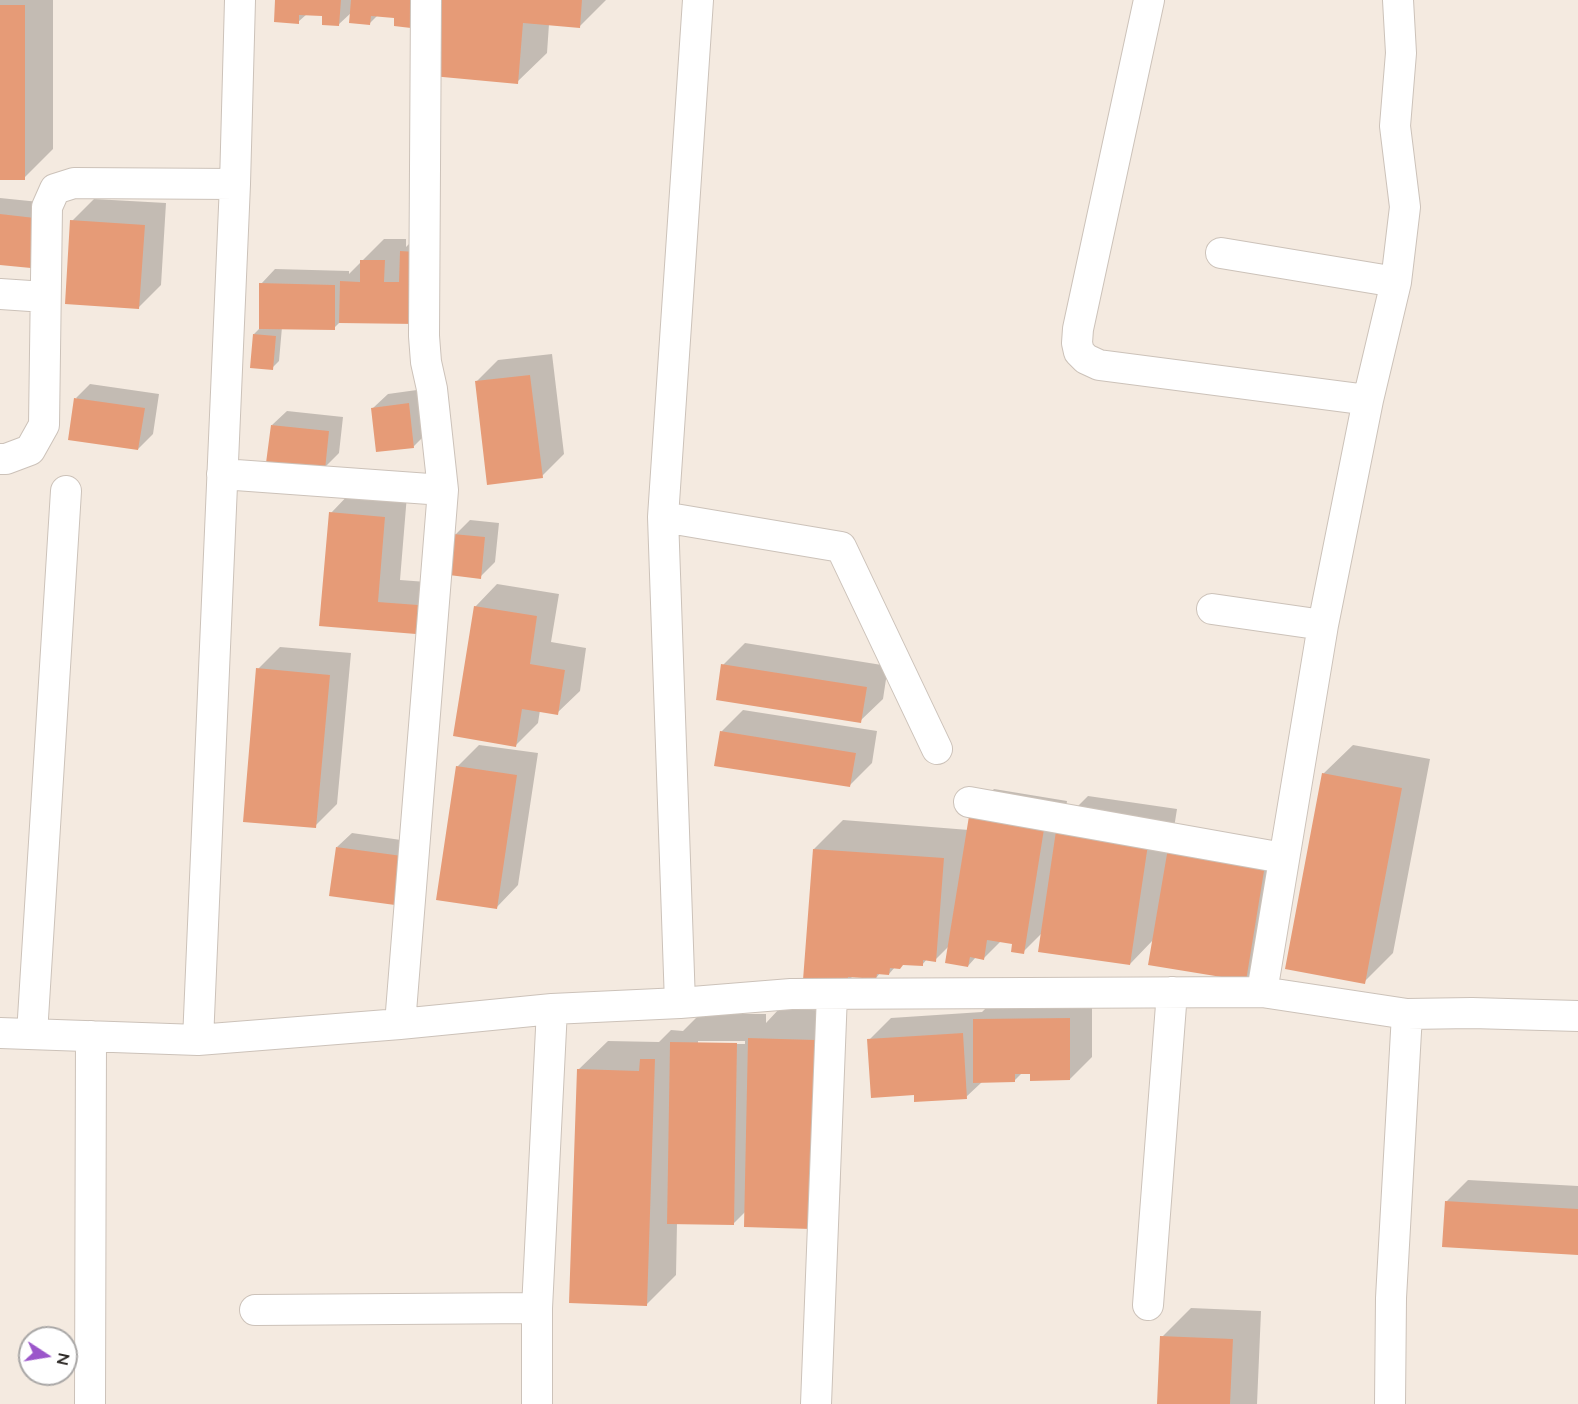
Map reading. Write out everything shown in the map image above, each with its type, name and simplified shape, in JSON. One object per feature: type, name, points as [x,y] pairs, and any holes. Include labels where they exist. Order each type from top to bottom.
[{"type":"street","points":[[198,1040],[235,184],[240,0]]},
{"type":"street","points":[[400,1024],[442,490],[424,336],[426,0]]},
{"type":"street","points":[[680,1003],[663,517],[698,0]]},
{"type":"street","points":[[1149,0],[1078,330],[1079,352],[1086,360],[1099,365],[1368,400]]},
{"type":"street","points":[[1262,992],[1323,625],[1368,400],[1396,282],[1405,207],[1395,126],[1401,53],[1398,0]]},
{"type":"street","points":[[0,459],[30,450],[44,425],[47,207],[55,189],[74,183],[235,184]]},
{"type":"street","points":[[1221,254],[1396,282]]},
{"type":"street","points":[[0,294],[45,297]]},
{"type":"street","points":[[222,474],[442,490]]},
{"type":"street","points":[[32,1034],[66,491]]},
{"type":"street","points":[[663,517],[841,547],[937,749]]},
{"type":"street","points":[[1212,609],[1323,625]]},
{"type":"street","points":[[969,802],[1283,858]]},
{"type":"street","points":[[1148,1305],[1172,992]]},
{"type":"street","points":[[0,1033],[198,1040],[552,1010],[791,994],[1262,992],[1407,1014],[1578,1016]]},
{"type":"street","points":[[816,1404],[832,994]]},
{"type":"street","points":[[537,1404],[537,1308],[552,1010]]},
{"type":"street","points":[[1390,1404],[1391,1298],[1407,1014]]},
{"type":"street","points":[[90,1404],[91,1036]]},
{"type":"street","points":[[255,1310],[537,1308]]},
{"type":"building","points":[[275,0],[341,0],[339,26],[322,25],[322,16],[299,15],[299,24],[274,22]]},
{"type":"building","points":[[351,0],[413,0],[411,28],[394,26],[394,18],[371,16],[370,25],[349,23]]},
{"type":"building","points":[[439,0],[582,0],[580,28],[523,23],[518,84],[432,76]]},
{"type":"building","points":[[0,5],[25,5],[25,180],[0,180]]},
{"type":"building","points":[[0,214],[35,218],[31,268],[0,265]]},
{"type":"building","points":[[70,220],[145,225],[139,309],[65,304]]},
{"type":"building","points":[[400,251],[417,252],[417,324],[339,323],[340,281],[360,282],[360,260],[385,260],[384,282],[399,282]]},
{"type":"building","points":[[259,283],[335,285],[335,330],[259,329]]},
{"type":"building","points":[[253,334],[276,336],[273,370],[250,368]]},
{"type":"building","points":[[530,375],[543,478],[487,485],[475,381]]},
{"type":"building","points":[[74,398],[145,408],[138,450],[68,440]]},
{"type":"building","points":[[409,403],[414,448],[376,452],[371,408]]},
{"type":"building","points":[[271,425],[329,431],[325,470],[266,463]]},
{"type":"building","points":[[329,512],[385,517],[378,602],[418,605],[416,634],[319,626]]},
{"type":"building","points":[[453,534],[485,537],[481,579],[449,575]]},
{"type":"building","points":[[474,606],[537,616],[530,664],[565,670],[558,715],[522,709],[516,747],[453,736]]},
{"type":"building","points":[[721,664],[867,687],[861,723],[716,700]]},
{"type":"building","points":[[256,668],[330,675],[316,828],[243,822]]},
{"type":"building","points":[[720,731],[856,753],[850,787],[714,766]]},
{"type":"building","points":[[456,766],[517,775],[497,909],[436,900]]},
{"type":"building","points":[[1322,773],[1402,788],[1365,984],[1285,969]]},
{"type":"building","points":[[970,810],[1045,823],[1024,954],[1011,952],[1012,944],[987,940],[984,960],[970,957],[968,967],[945,963]]},
{"type":"building","points":[[1057,824],[1149,838],[1130,965],[1038,952]]},
{"type":"building","points":[[336,847],[402,856],[395,905],[329,896]]},
{"type":"building","points":[[1168,848],[1265,865],[1246,981],[1148,965]]},
{"type":"building","points":[[813,849],[944,858],[936,962],[923,960],[923,966],[903,965],[900,969],[890,968],[889,975],[877,974],[876,979],[848,977],[848,984],[803,980]]},
{"type":"building","points":[[1070,1018],[1070,1080],[1030,1081],[1030,1074],[1015,1074],[1015,1082],[973,1083],[973,1019]]},
{"type":"building","points":[[963,1033],[967,1099],[914,1102],[914,1095],[871,1098],[867,1039]]},
{"type":"building","points":[[748,1038],[816,1040],[811,1229],[744,1227]]},
{"type":"building","points":[[670,1042],[737,1043],[734,1225],[667,1224]]},
{"type":"building","points":[[640,1059],[655,1059],[647,1306],[569,1303],[577,1069],[639,1071]]},
{"type":"building","points":[[1445,1201],[1578,1209],[1578,1255],[1442,1247]]},
{"type":"building","points":[[1160,1336],[1233,1339],[1230,1404],[1157,1404]]}]
